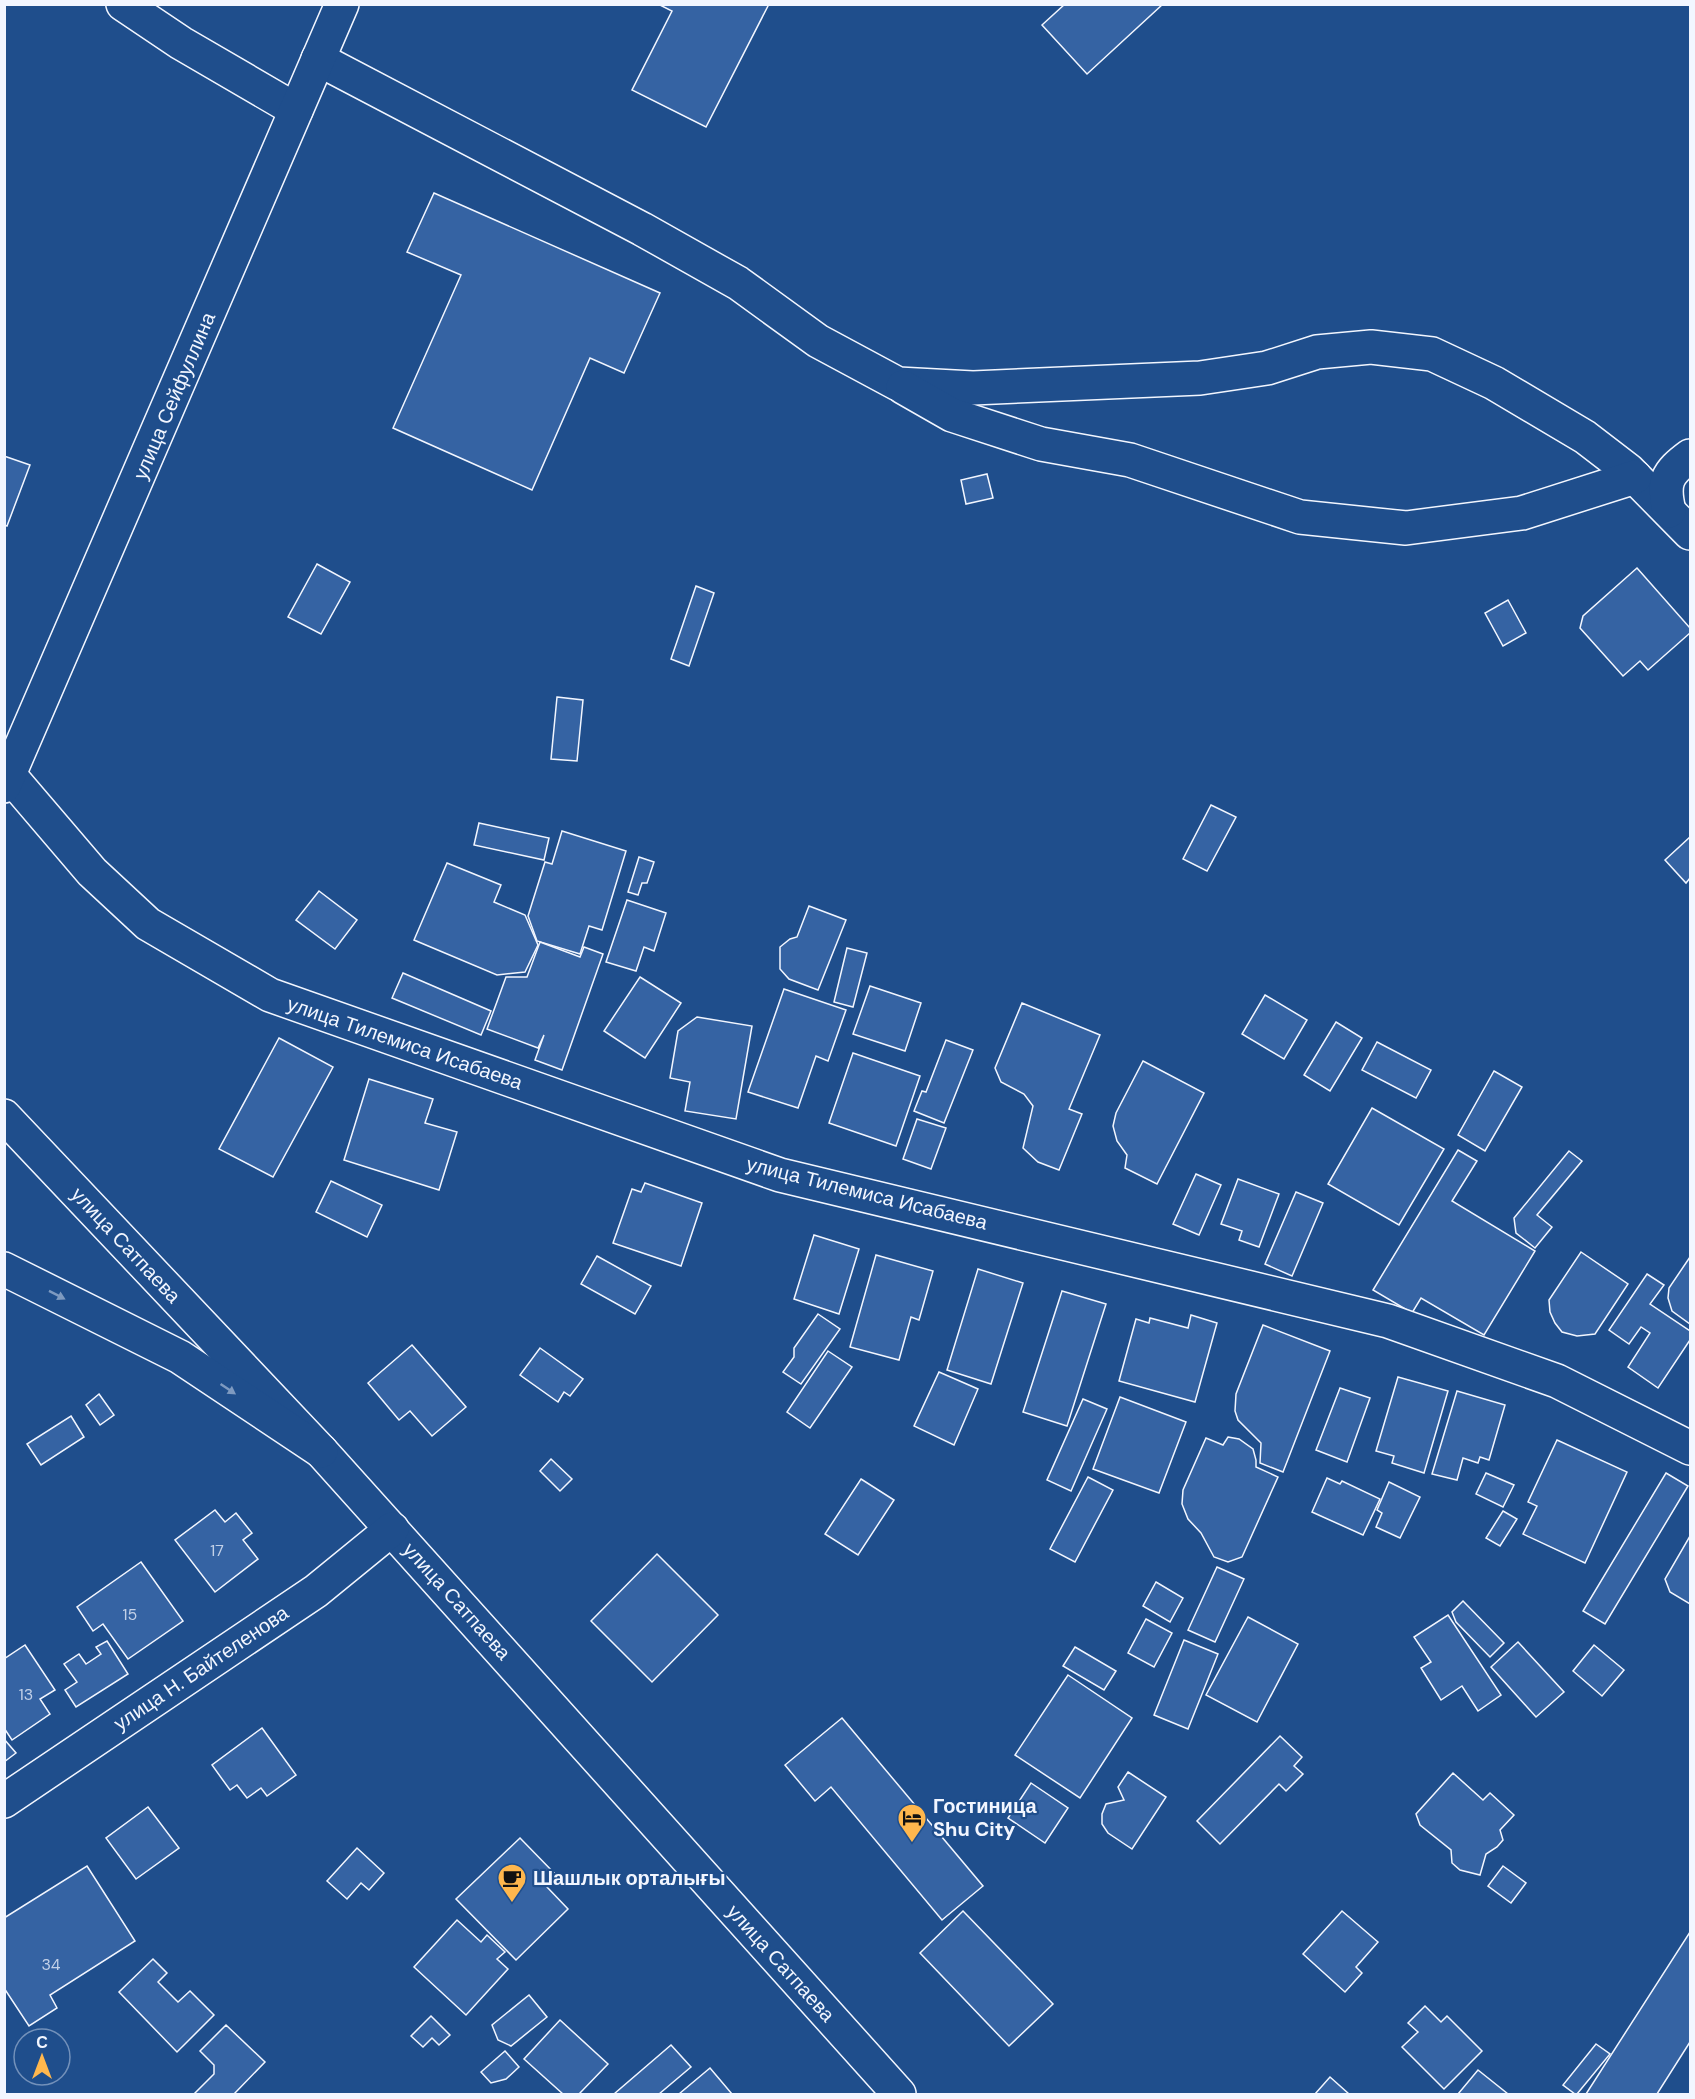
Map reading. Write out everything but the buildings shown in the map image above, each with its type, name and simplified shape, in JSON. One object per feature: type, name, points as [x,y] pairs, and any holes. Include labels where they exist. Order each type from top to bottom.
[{"type":"street","points":[[123,4],[181,43],[296,110]]},
{"type":"street","name":"улица Сейфуллина","points":[[7,781],[342,4]]},
{"type":"street","points":[[318,59],[652,234],[738,283],[818,341],[952,415],[1041,444],[1130,460],[1300,517],[1406,528],[1522,513],[1635,477]]},
{"type":"street","points":[[898,384],[973,388],[1200,378],[1267,369],[1317,352],[1371,347],[1432,354],[1494,384],[1585,437],[1635,477],[1680,522]]},
{"type":"street","points":[[1680,522],[1664,493],[1672,470],[1690,456]]},
{"type":"street","name":"улица Тилемиса Исабаева","points":[[7,781],[92,872],[148,924],[270,995],[780,1175],[1388,1321],[1557,1381],[1690,1448]]},
{"type":"street","name":"улица Сатпаева","points":[[4,1116],[321,1451],[899,2094]]},
{"type":"street","points":[[4,1269],[180,1357],[321,1451]]},
{"type":"street","name":"улица Н. Байтеленова","points":[[4,1801],[316,1591],[392,1529]]},
{"type":"place","name":"Гостиница Shu City","points":[[912,1844]]},
{"type":"place","name":"Шашлык орталығы","points":[[512,1904]]}]
